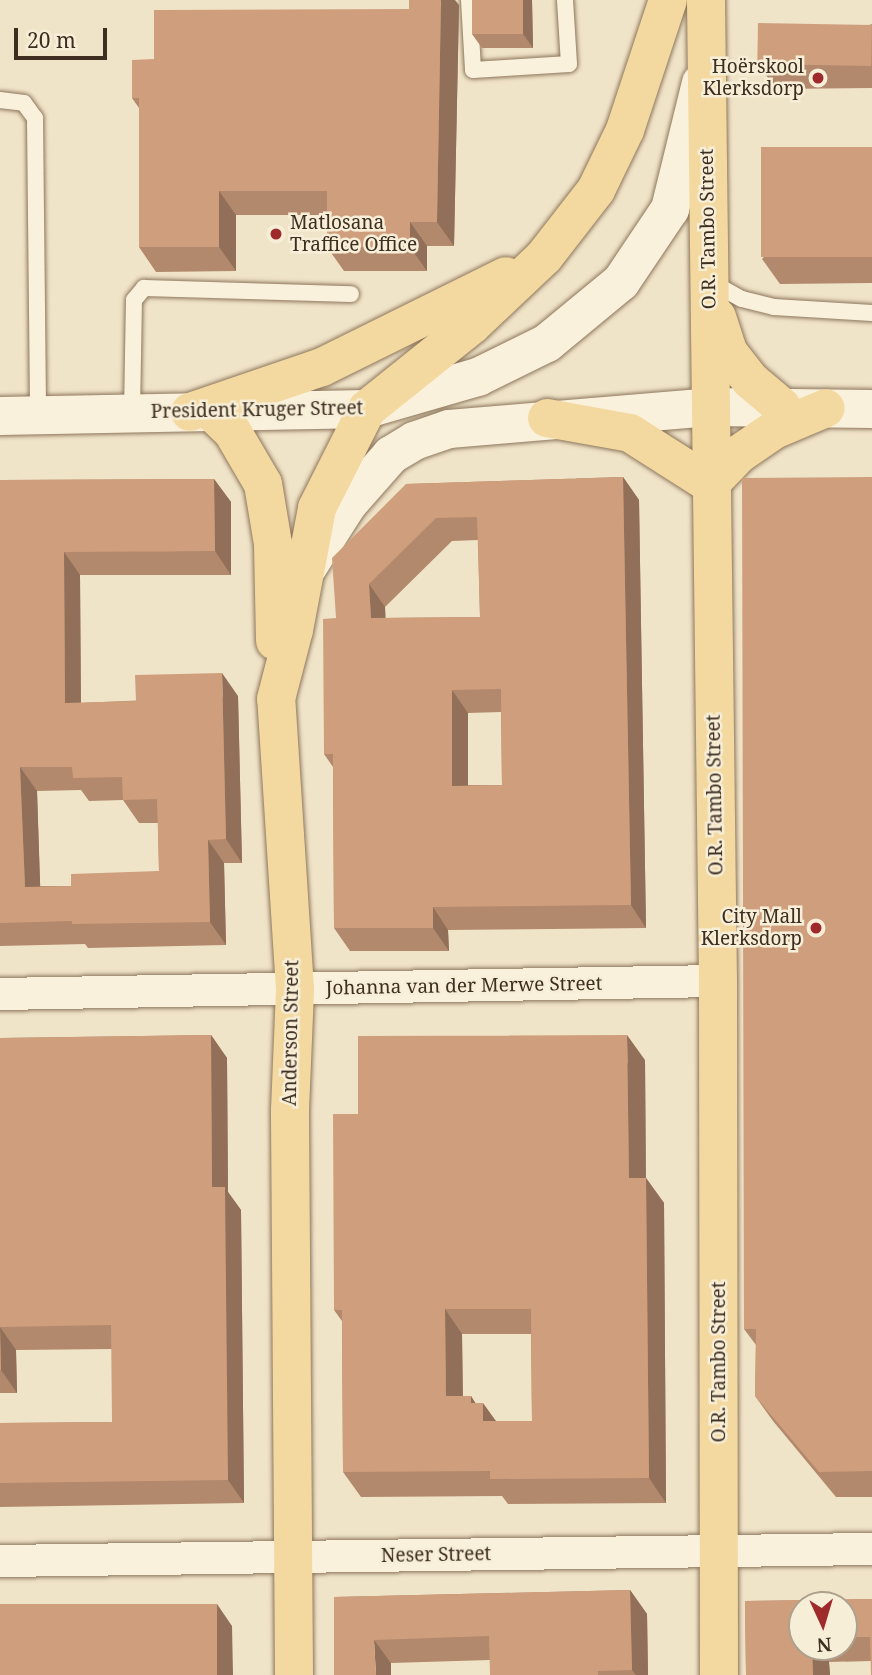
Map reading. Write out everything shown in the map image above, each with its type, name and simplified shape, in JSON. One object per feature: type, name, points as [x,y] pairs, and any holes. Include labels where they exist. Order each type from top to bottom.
[{"type":"main road","points":[[367,409],[472,325],[544,257],[596,190],[625,131],[658,38],[668,0]]},
{"type":"main road","name":"O.R. Tambo Street","points":[[706,0],[718,981],[719,1675]]},
{"type":"main road","points":[[201,412],[322,367],[544,257]]},
{"type":"main road","points":[[709,288],[729,353],[750,380],[782,407]]},
{"type":"main road","points":[[547,418],[630,433],[710,484],[739,454],[774,430],[826,408]]},
{"type":"main road","name":"Anderson Street","points":[[294,1675],[290,1124],[295,989],[276,699],[317,508],[367,409]]},
{"type":"main road","points":[[201,412],[232,431],[263,484],[273,544],[276,699]]},
{"type":"street","points":[[658,38],[660,0]]},
{"type":"street","name":"President Kruger Street","points":[[0,416],[367,409],[478,377],[547,343],[621,282],[670,209],[706,64]]},
{"type":"street","points":[[304,573],[348,504],[391,455],[414,441],[449,429],[547,418],[710,407],[872,409]]},
{"type":"street","name":"Johanna van der Merwe Street","points":[[0,994],[718,981]]},
{"type":"street","name":"Neser Street","points":[[0,1561],[872,1549]]},
{"type":"lane","points":[[469,0],[473,70],[569,64],[565,0]]},
{"type":"lane","points":[[0,100],[24,103],[35,118],[38,415]]},
{"type":"lane","points":[[132,413],[134,300],[144,288],[351,294]]},
{"type":"lane","points":[[709,288],[774,307],[872,313]]},
{"type":"building","points":[[409,0],[441,0],[437,222],[410,222],[410,247],[327,247],[327,191],[219,191],[219,247],[139,247],[139,98],[132,98],[132,60],[154,59],[154,10],[409,9]]},
{"type":"building","points":[[472,0],[523,0],[523,34],[472,34]]},
{"type":"building","points":[[758,23],[872,25],[871,66],[757,64]]},
{"type":"building","points":[[761,147],[872,147],[872,257],[761,257]]},
{"type":"building","points":[[623,477],[631,905],[433,907],[433,928],[334,928],[333,754],[324,754],[323,619],[336,618],[332,558],[406,484]],"holes":[[[477,517],[480,617],[371,618],[369,584],[436,518]],[[501,689],[502,785],[452,786],[452,690]]]},
{"type":"building","name":"City Mall Klerksdorp","points":[[872,477],[872,1471],[819,1472],[755,1396],[756,1329],[744,1329],[742,478]]},
{"type":"building","points":[[214,479],[215,551],[64,552],[65,703],[136,701],[135,675],[222,673],[226,839],[208,840],[210,922],[0,923],[0,480]],"holes":[[[20,767],[72,767],[73,778],[122,777],[123,800],[157,799],[159,871],[71,874],[71,886],[25,887]]]},
{"type":"building","points":[[211,1035],[212,1187],[225,1187],[228,1480],[0,1483],[0,1423],[112,1422],[111,1325],[0,1327],[0,1038]]},
{"type":"building","points":[[627,1035],[629,1178],[646,1178],[649,1478],[490,1479],[490,1471],[343,1472],[342,1310],[334,1310],[333,1114],[358,1114],[358,1036]],"holes":[[[445,1309],[531,1309],[532,1421],[483,1421],[483,1403],[471,1403],[471,1396],[446,1396]]]},
{"type":"building","points":[[630,1590],[632,1670],[598,1671],[598,1675],[490,1675],[489,1636],[374,1640],[376,1675],[334,1675],[334,1597]]},
{"type":"building","points":[[858,1599],[872,1599],[872,1675],[870,1637],[858,1637]]},
{"type":"building","points":[[788,1600],[788,1661],[812,1661],[813,1675],[746,1675],[745,1601]]},
{"type":"building","points":[[0,1604],[217,1604],[217,1675],[0,1675]]},
{"type":"place","name":"Hoërskool Klerksdorp","points":[[818,78]]},
{"type":"place","name":"Matlosana Traffice Office","points":[[276,234]]},
{"type":"place","name":"City Mall Klerksdorp","points":[[816,928]]}]
